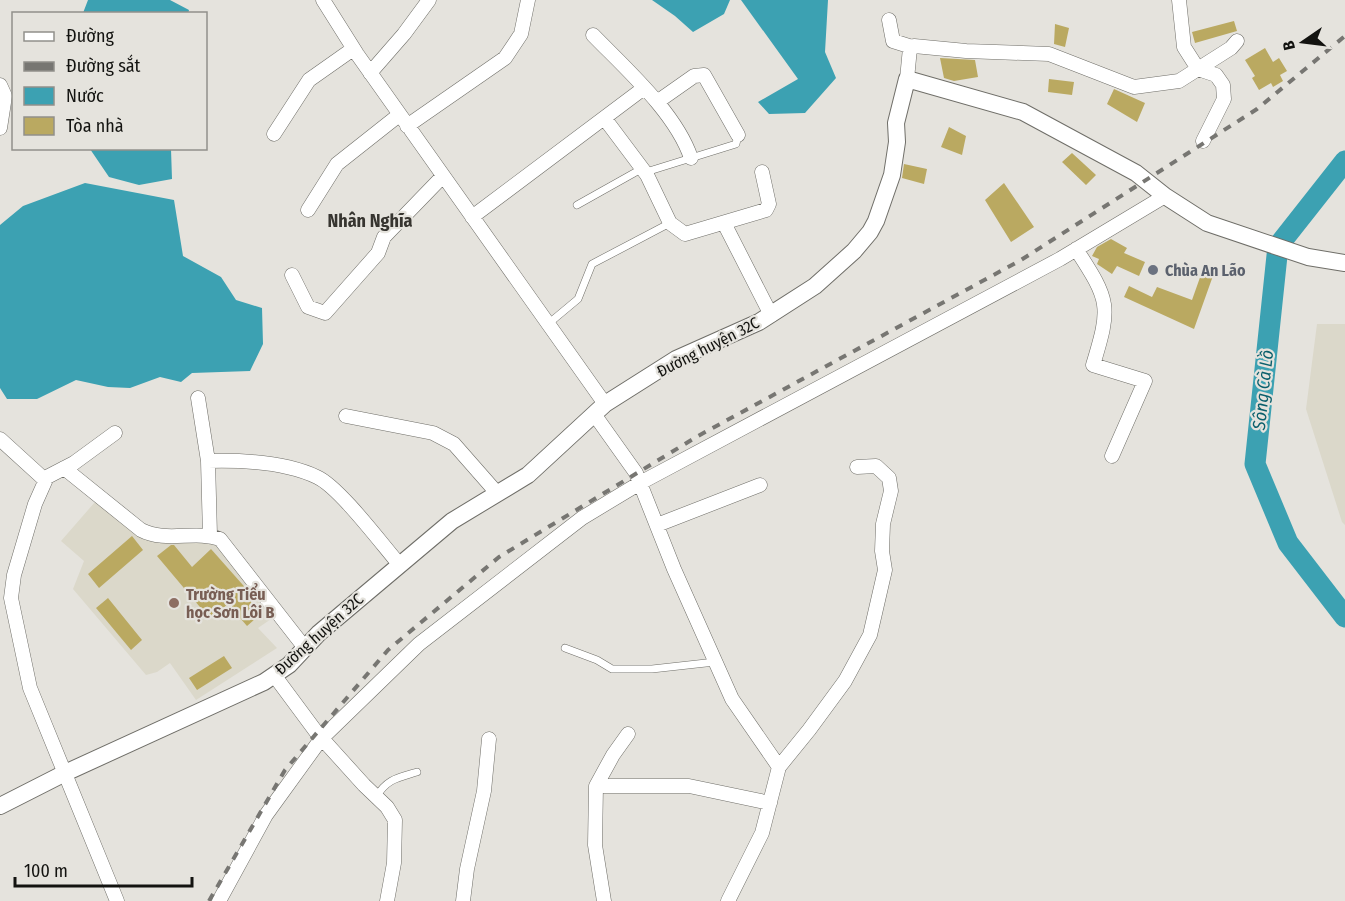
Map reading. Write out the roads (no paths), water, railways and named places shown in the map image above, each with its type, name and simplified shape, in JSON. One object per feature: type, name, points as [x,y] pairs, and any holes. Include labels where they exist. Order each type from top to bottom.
[{"type":"street","points":[[323,0],[370,74],[548,324],[600,409],[636,473],[732,699],[779,768]]},
{"type":"street","points":[[370,74],[429,0]]},
{"type":"street","points":[[308,210],[337,164],[403,120],[505,58],[521,34],[528,0]]},
{"type":"street","points":[[1179,0],[1184,47],[1198,69],[1216,75],[1223,85],[1224,99],[1203,141]]},
{"type":"street","points":[[889,20],[893,41],[912,47],[1049,54],[1134,87],[1179,81],[1231,48],[1237,41]]},
{"type":"street","points":[[593,35],[657,102],[687,146],[691,158]]},
{"type":"street","points":[[912,47],[907,79],[1023,112],[1136,172],[1165,196],[1207,223],[1308,257],[1345,263]]},
{"type":"street","points":[[274,134],[309,80],[353,49]]},
{"type":"street","points":[[657,102],[694,76],[704,75],[738,135]]},
{"type":"street","name":"Đường huyện 32C","points":[[0,806],[65,773],[264,682],[289,665],[319,633],[452,520],[528,475],[600,409],[676,360],[759,322],[815,286],[854,251],[870,232],[892,175],[897,142],[896,123],[907,79]]},
{"type":"street","points":[[0,85],[5,96],[0,128]]},
{"type":"street","points":[[472,217],[644,88]]},
{"type":"street","points":[[605,119],[644,170],[670,223],[685,234],[766,210],[769,204],[762,172]]},
{"type":"street","points":[[292,275],[308,307],[325,314],[378,253],[384,237],[443,176]]},
{"type":"street","points":[[219,901],[266,815],[321,739],[419,644],[582,518],[640,483],[1076,249],[1165,196]]},
{"type":"street","points":[[724,223],[771,315]]},
{"type":"street","points":[[1076,249],[1099,287],[1105,306],[1105,320],[1094,365],[1145,381],[1112,456]]},
{"type":"street","points":[[198,398],[208,461],[210,536]]},
{"type":"street","points":[[346,416],[433,433],[454,444],[498,493]]},
{"type":"street","points":[[115,433],[74,463],[46,477],[35,504],[14,575],[11,598],[30,688],[117,901]]},
{"type":"street","points":[[0,439],[45,480]]},
{"type":"street","points":[[208,461],[238,460],[275,465],[318,477],[333,489],[399,564]]},
{"type":"street","points":[[728,901],[762,833],[779,768],[844,681],[870,635],[885,570],[882,551],[883,524],[891,491],[889,478],[876,466],[857,467]]},
{"type":"street","points":[[64,468],[148,534],[176,537],[210,536],[220,539],[305,648]]},
{"type":"street","points":[[657,525],[760,485]]},
{"type":"street","points":[[274,675],[321,739],[387,807],[394,820],[394,863],[387,901]]},
{"type":"street","points":[[604,901],[595,845],[596,786],[628,734]]},
{"type":"street","points":[[463,901],[466,869],[484,791],[489,739]]},
{"type":"street","points":[[596,786],[689,786],[770,803]]},
{"type":"lane","points":[[577,206],[644,170],[736,144],[738,135]]},
{"type":"lane","points":[[548,324],[578,299],[592,264],[670,223]]},
{"type":"lane","points":[[565,648],[597,660],[612,669],[652,669],[715,662]]},
{"type":"lane","points":[[376,797],[388,782],[417,772]]},
{"type":"water","points":[[88,0],[170,0],[189,10],[188,12],[83,12]]},
{"type":"water","points":[[652,0],[730,0],[724,14],[693,32]]},
{"type":"water","points":[[741,0],[828,0],[825,52],[836,78],[805,113],[769,114],[758,102],[798,79]]},
{"type":"water","points":[[91,150],[171,150],[172,179],[139,185],[109,177]]},
{"type":"water","points":[[85,183],[174,200],[183,256],[221,277],[236,300],[262,308],[263,344],[250,371],[192,373],[181,382],[160,377],[130,388],[108,387],[76,380],[37,399],[7,399],[0,388],[0,225],[23,206]]},
{"type":"waterway","name":"Sông Cà Lồ","points":[[1345,161],[1278,246],[1255,464],[1288,543],[1345,617]]},
{"type":"railway","points":[[209,901],[285,770],[388,650],[499,557],[698,436],[1021,260],[1257,109],[1345,36]]},
{"type":"place","name":"Chùa An Lão","points":[[1153,270]]},
{"type":"place","name":"Trường Tiểu học Sơn Lôi B","points":[[174,603]]},
{"type":"district","name":"Nhân Nghĩa","points":[[370,221]]}]
